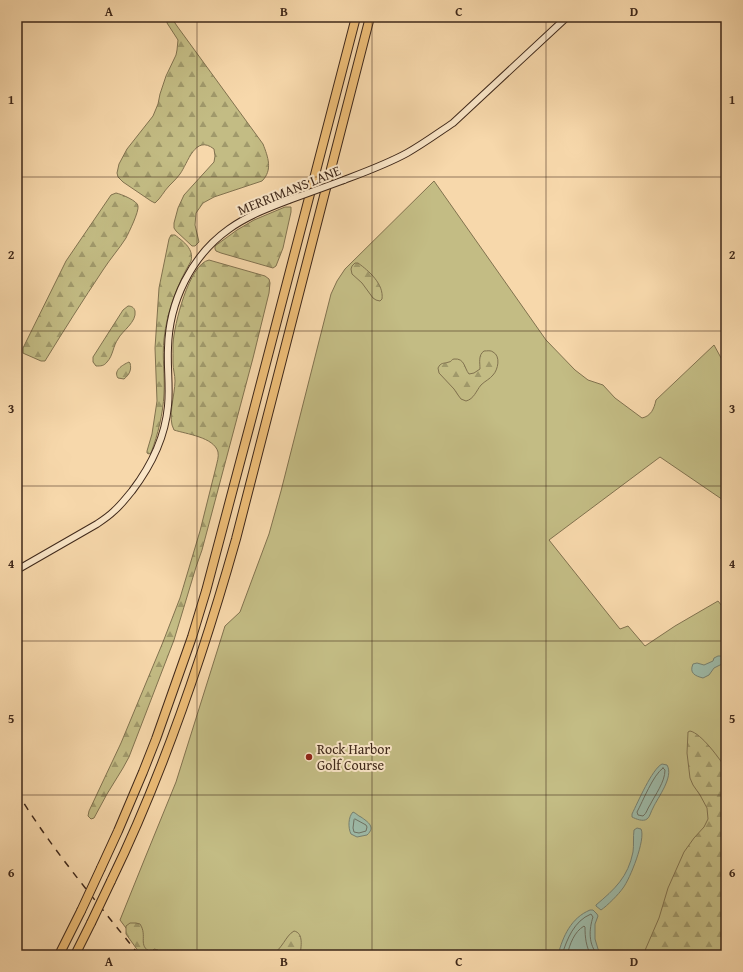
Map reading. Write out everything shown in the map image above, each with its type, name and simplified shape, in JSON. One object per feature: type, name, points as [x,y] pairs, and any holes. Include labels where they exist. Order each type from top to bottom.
[{"type":"highway","points":[[59,955],[118,831],[153,746],[203,602],[356,17]]},
{"type":"highway","points":[[75,955],[127,848],[164,758],[215,611],[236,539],[370,17]]},
{"type":"main road","name":"MERRIMANS LANE","points":[[17,570],[108,517],[139,481],[156,452],[166,422],[169,392],[169,329],[172,313],[186,279],[193,267],[215,240],[250,216],[384,164],[407,153],[453,123],[567,17]]},
{"type":"green space","points":[[168,19],[173,20],[263,144],[268,163],[268,172],[262,181],[214,197],[203,203],[196,213],[195,225],[199,242],[195,246],[192,246],[176,231],[174,228],[174,223],[178,208],[184,195],[214,162],[214,149],[207,145],[197,147],[189,157],[180,174],[155,203],[123,182],[118,177],[117,173],[119,164],[127,149],[153,116],[166,76],[176,55],[178,40],[167,23]]},
{"type":"green space","points":[[434,181],[546,340],[575,370],[588,380],[603,385],[615,398],[642,418],[648,416],[652,412],[656,400],[714,345],[726,367],[726,502],[660,457],[549,540],[620,629],[628,626],[645,646],[675,626],[718,601],[726,611],[726,955],[146,955],[120,920],[176,782],[225,626],[240,612],[269,534],[331,294],[345,269]]},
{"type":"green space","points":[[116,193],[132,200],[138,206],[126,238],[96,281],[45,361],[41,361],[23,353],[23,348],[66,261],[111,195]]},
{"type":"green space","points":[[285,207],[291,207],[291,212],[283,248],[276,266],[273,268],[216,251],[215,246],[237,230],[254,220]]},
{"type":"green space","points":[[171,235],[175,235],[185,243],[190,249],[192,257],[177,289],[170,308],[165,329],[163,346],[163,409],[156,439],[151,453],[149,454],[147,451],[152,434],[157,401],[155,348],[159,288]]},
{"type":"green space","points":[[209,260],[265,276],[269,279],[270,283],[269,293],[202,550],[174,640],[129,757],[94,818],[91,819],[88,816],[89,811],[121,743],[180,598],[200,531],[218,460],[218,452],[211,443],[199,437],[174,430],[171,419],[175,387],[173,344],[176,323],[189,283],[195,272],[202,264]]},
{"type":"green space","points":[[355,263],[358,263],[375,278],[381,288],[382,299],[380,301],[373,298],[362,283],[352,274],[351,269]]},
{"type":"green space","points":[[128,306],[135,310],[132,323],[118,339],[109,360],[104,365],[96,366],[93,362],[93,357],[123,310]]},
{"type":"green space","points":[[484,351],[491,351],[496,354],[498,363],[495,373],[481,385],[469,400],[466,401],[461,399],[439,373],[438,368],[441,364],[458,359],[462,362],[469,374],[474,373],[480,369],[480,357]]},
{"type":"green space","points":[[129,362],[131,368],[129,374],[124,379],[118,378],[117,371]]},
{"type":"green space","points":[[690,731],[705,741],[726,769],[726,955],[643,955],[659,918],[668,888],[684,852],[704,827],[708,819],[707,808],[690,778],[687,753],[688,732]]},
{"type":"green space","points":[[130,923],[140,924],[143,933],[144,947],[151,952],[154,949],[158,950],[160,955],[141,955],[126,934],[126,926]]},
{"type":"green space","points":[[294,931],[301,937],[300,955],[271,955],[278,949]]},
{"type":"water","points":[[721,656],[723,662],[714,668],[709,675],[703,678],[692,672],[693,664],[697,663],[704,665],[713,661],[714,658]]},
{"type":"water","points":[[662,764],[667,765],[669,770],[667,781],[649,817],[644,820],[632,817],[641,794],[654,772]]},
{"type":"water","points":[[353,812],[370,825],[371,830],[367,835],[357,837],[351,834],[349,823]]},
{"type":"water","points":[[637,828],[641,829],[641,841],[636,859],[626,883],[610,903],[601,910],[596,905],[615,888],[628,869],[633,852],[634,830]]},
{"type":"water","points":[[593,910],[598,916],[595,924],[595,939],[598,949],[603,955],[558,955],[562,941],[569,928],[583,913]]},
{"type":"railway","points":[[17,792],[60,855],[139,955]]},
{"type":"place","name":"Rock Harbor Golf Course","points":[[309,757]]}]
